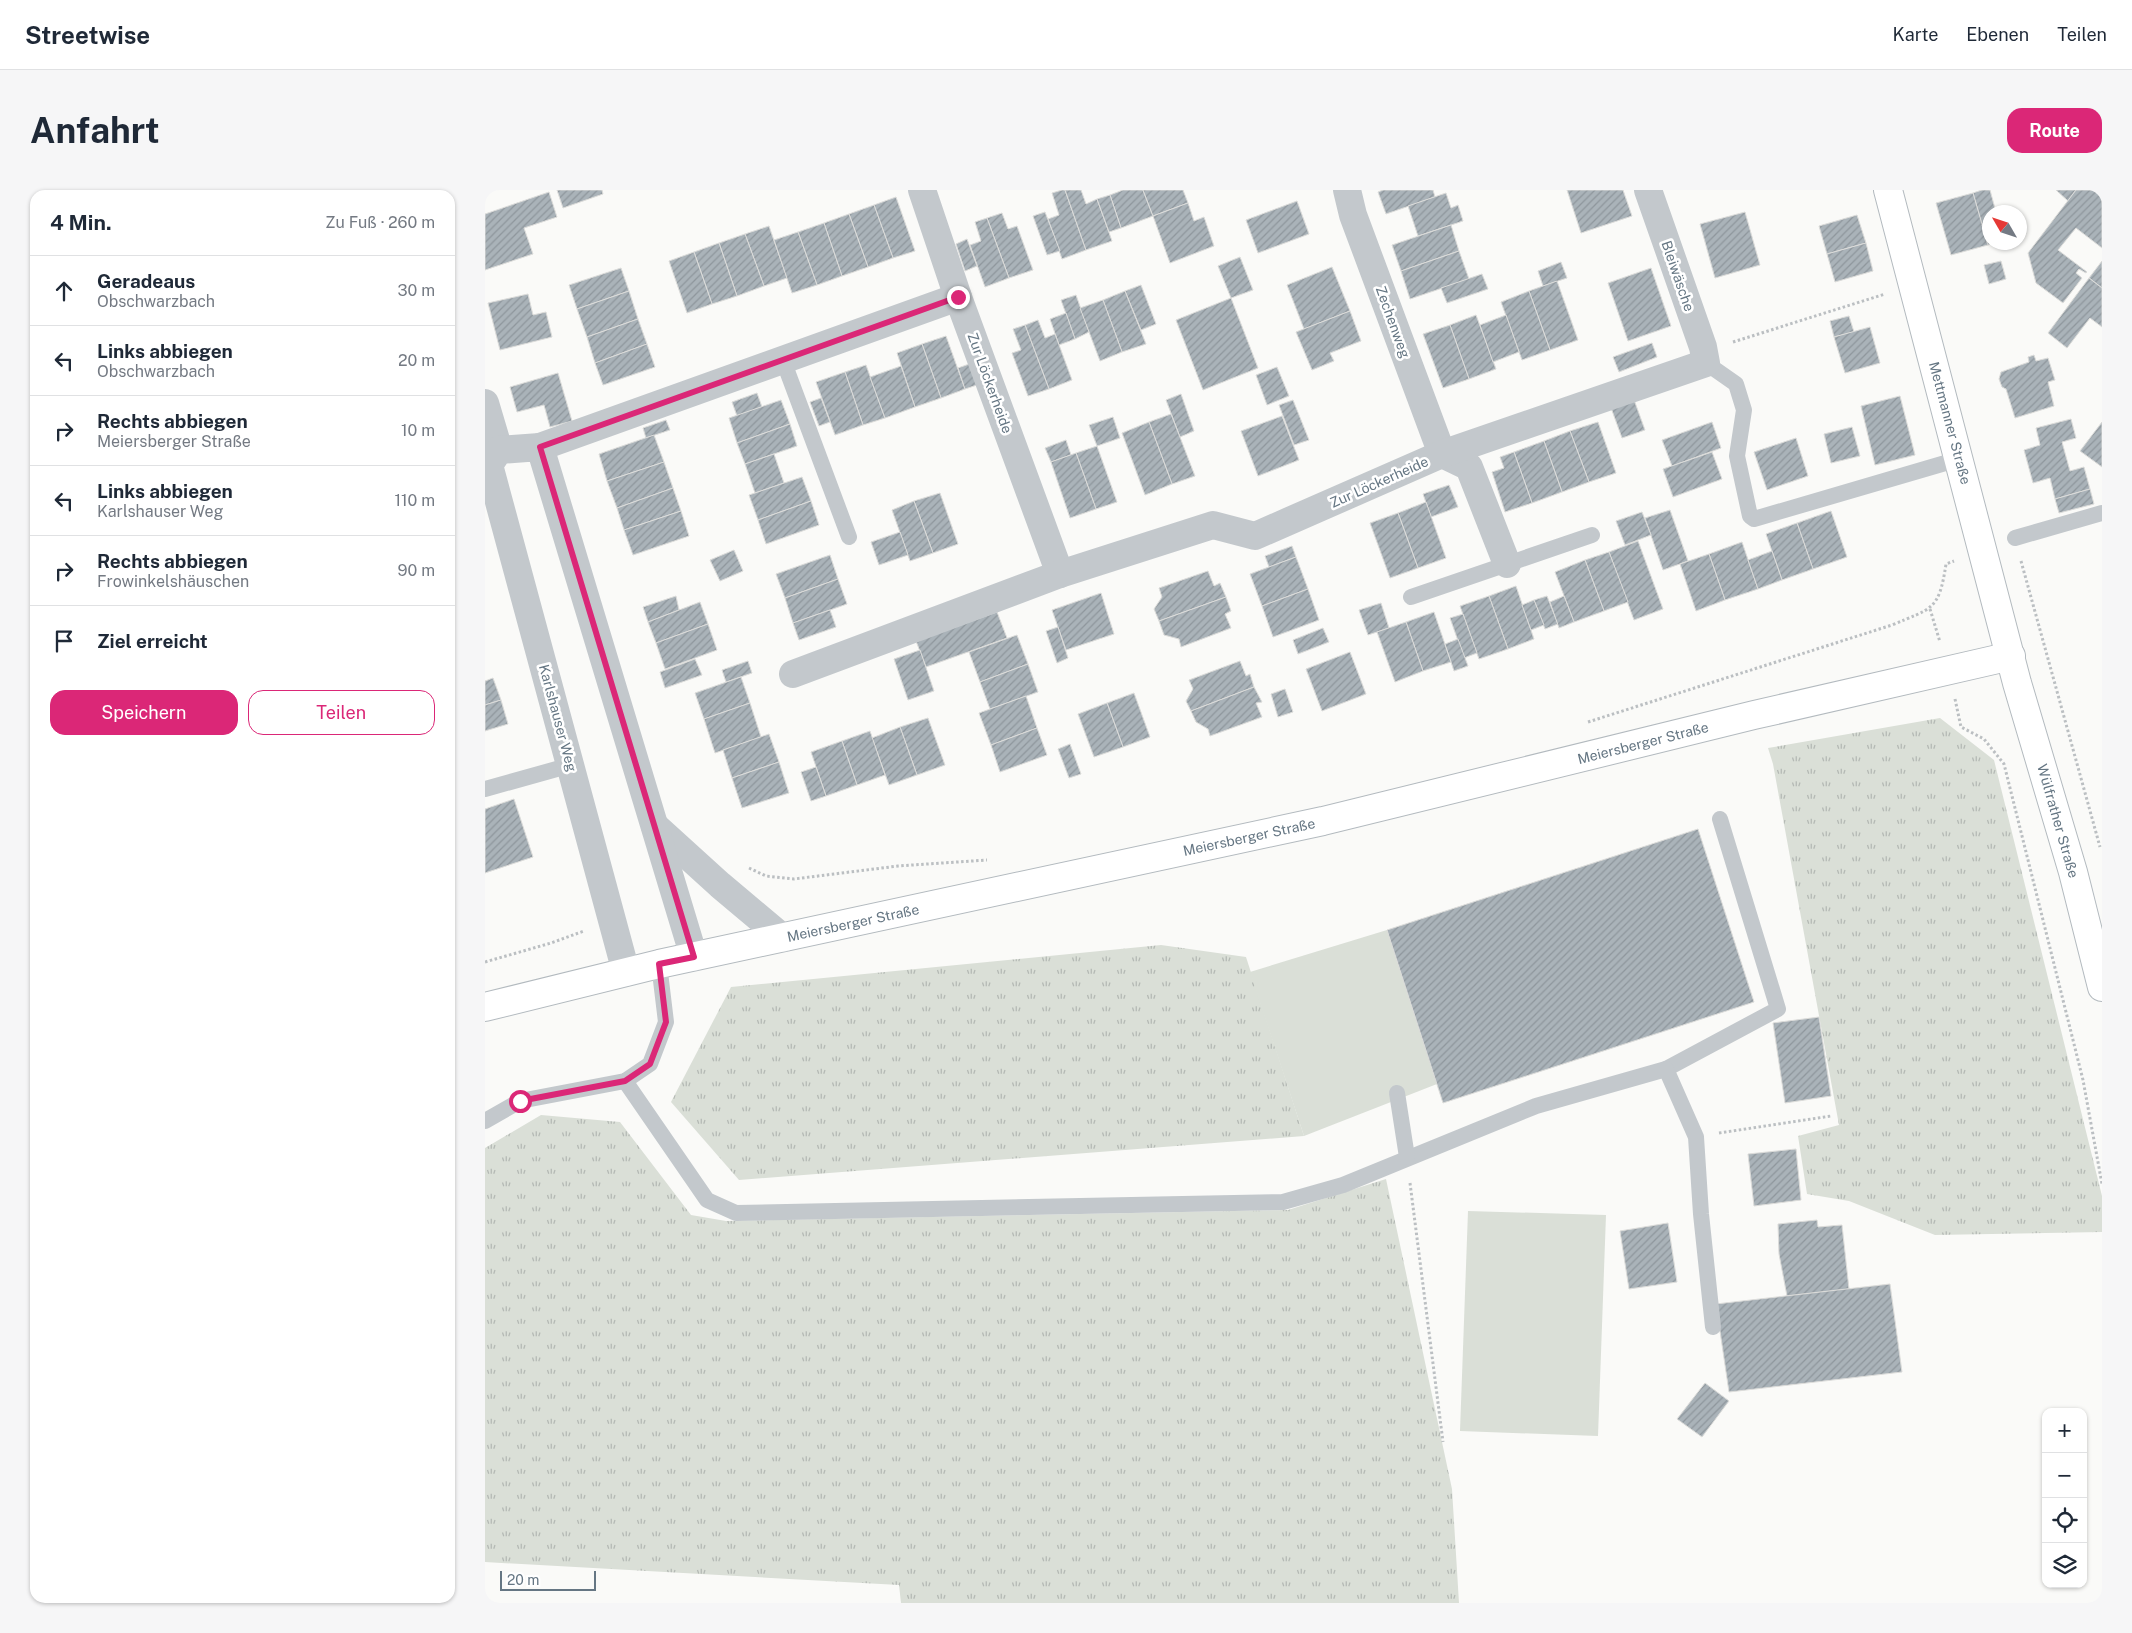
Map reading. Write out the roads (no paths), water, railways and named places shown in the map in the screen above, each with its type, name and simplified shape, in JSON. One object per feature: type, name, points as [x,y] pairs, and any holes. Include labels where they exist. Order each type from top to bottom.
[{"type":"main road","name":"Mettmanner Straße","points":[[1888,190],[2011,656]]},
{"type":"main road","name":"Meiersberger Straße","points":[[485,1007],[659,964],[1323,821],[1948,669],[2011,656]]},
{"type":"main road","name":"Wülfrather Straße","points":[[2011,656],[2073,872],[2102,987]]},
{"type":"street","name":"Zur Löckerheide","points":[[922,190],[958,297],[1060,574]]},
{"type":"street","name":"Zechenweg","points":[[1347,190],[1353,215],[1442,454]]},
{"type":"street","name":"Bleiwäsche","points":[[1648,190],[1705,355]]},
{"type":"street","points":[[491,460],[540,447],[958,297]]},
{"type":"street","name":"Zur Löckerheide","points":[[793,674],[1060,574],[1213,525],[1255,536],[1442,454],[1705,355]]},
{"type":"street","name":"Karlshauser Weg","points":[[485,403],[491,460],[626,972]]},
{"type":"street","points":[[540,447],[694,957]]},
{"type":"street","name":"Zur Löckerheide","points":[[1442,454],[1469,467],[1507,564]]},
{"type":"street","points":[[655,826],[720,885],[783,938]]},
{"type":"lane","points":[[1705,355],[1736,384],[1745,410],[1737,456],[1750,516],[1754,519],[1959,459]]},
{"type":"lane","points":[[783,360],[849,537]]},
{"type":"lane","points":[[2015,538],[2102,513]]},
{"type":"lane","points":[[1411,597],[1592,534]]},
{"type":"lane","points":[[485,789],[571,765]]},
{"type":"lane","points":[[625,1081],[707,1200],[736,1213],[1283,1202],[1343,1185],[1407,1157],[1536,1106],[1666,1069],[1778,1009],[1720,819]]},
{"type":"lane","points":[[485,1121],[520,1101],[625,1081],[650,1064],[666,1022],[659,964]]},
{"type":"lane","points":[[1666,1069],[1696,1137],[1701,1214],[1713,1327]]},
{"type":"lane","points":[[1397,1093],[1407,1157]]}]
